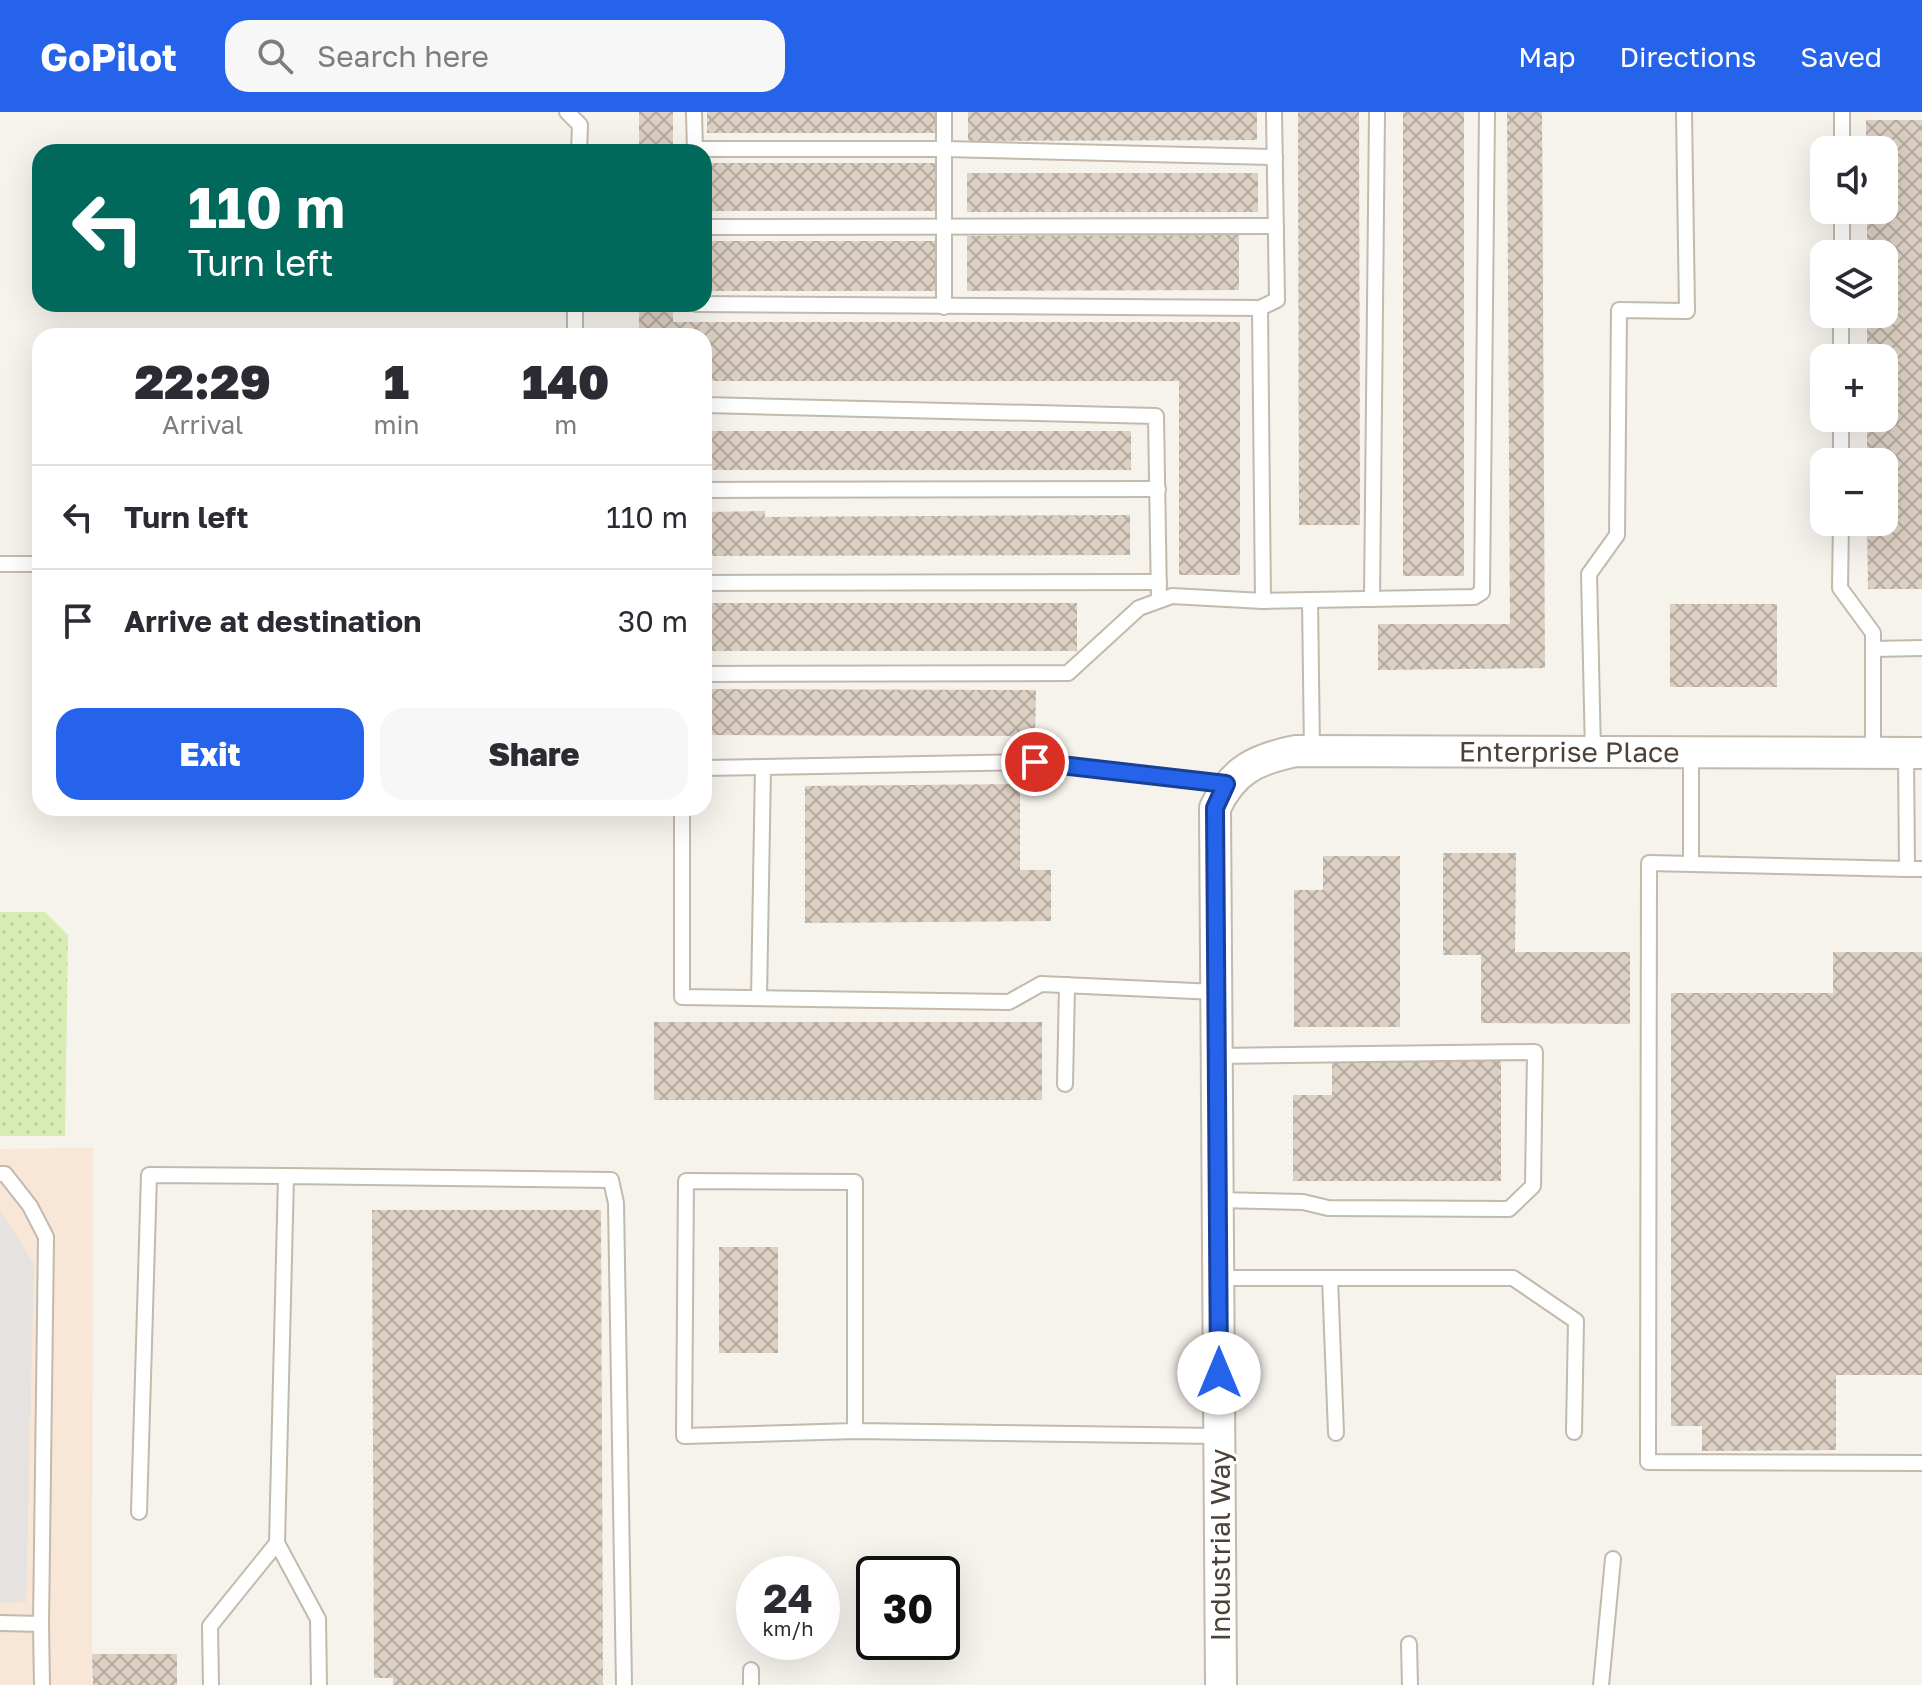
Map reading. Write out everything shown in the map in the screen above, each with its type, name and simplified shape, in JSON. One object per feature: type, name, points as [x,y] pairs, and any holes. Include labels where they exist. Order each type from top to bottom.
[{"type":"street","name":"Enterprise Place","points":[[1226,784],[1262,758],[1312,751],[1914,753]]},
{"type":"street","name":"Industrial Way","points":[[1221,1685],[1215,808],[1226,784]]},
{"type":"lane","points":[[567,112],[580,125],[579,144]]},
{"type":"lane","points":[[694,112],[695,144]]},
{"type":"lane","points":[[944,112],[944,307]]},
{"type":"lane","points":[[712,304],[1260,308],[1277,300],[1274,112]]},
{"type":"lane","points":[[1372,599],[1377,112]]},
{"type":"lane","points":[[712,674],[1068,673],[1139,608],[1172,596],[1263,601],[1474,597],[1482,592],[1487,112]]},
{"type":"lane","points":[[1593,752],[1589,574],[1617,535],[1619,310],[1687,311],[1684,112]]},
{"type":"lane","points":[[1842,112],[1842,136]]},
{"type":"lane","points":[[712,151],[944,149],[1275,157]]},
{"type":"lane","points":[[712,227],[1276,226]]},
{"type":"lane","points":[[1260,308],[1263,601]]},
{"type":"lane","points":[[712,405],[1156,416],[1159,600]]},
{"type":"lane","points":[[712,490],[1158,489]]},
{"type":"lane","points":[[1841,536],[1840,588],[1873,633],[1873,753]]},
{"type":"lane","points":[[0,564],[32,564]]},
{"type":"lane","points":[[712,583],[1159,582]]},
{"type":"lane","points":[[1310,600],[1312,751]]},
{"type":"lane","points":[[1873,649],[1922,648]]},
{"type":"lane","points":[[1691,753],[1691,863]]},
{"type":"lane","points":[[1914,753],[1914,869],[1649,863],[1648,1462],[1922,1463]]},
{"type":"lane","points":[[712,768],[1035,762],[1226,784]]},
{"type":"lane","points":[[759,998],[763,767]]},
{"type":"lane","points":[[682,816],[682,997],[1009,1002],[1041,984],[1216,992]]},
{"type":"lane","points":[[1065,1084],[1067,985]]},
{"type":"lane","points":[[1217,1056],[1535,1052],[1533,1186],[1509,1209],[1328,1208],[1303,1202],[1218,1200]]},
{"type":"lane","points":[[0,1174],[5,1174],[30,1206],[46,1237],[42,1685]]},
{"type":"lane","points":[[139,1512],[149,1175],[611,1180],[616,1203],[624,1685]]},
{"type":"lane","points":[[286,1176],[277,1543],[318,1619],[319,1685]]},
{"type":"lane","points":[[855,1431],[855,1182],[686,1181],[684,1436],[855,1431],[1219,1436]]},
{"type":"lane","points":[[1218,1278],[1513,1278],[1576,1321],[1574,1432]]},
{"type":"lane","points":[[1330,1278],[1336,1433]]},
{"type":"lane","points":[[211,1685],[210,1626],[277,1543]]},
{"type":"lane","points":[[1601,1685],[1613,1559]]},
{"type":"lane","points":[[0,1623],[41,1624]]},
{"type":"lane","points":[[1409,1644],[1410,1685]]},
{"type":"shaded area","points":[[93,1148],[92,1685],[0,1685],[0,1149]]},
{"type":"shaded area","points":[[0,1210],[34,1264],[26,1602],[0,1603]]},
{"type":"green space","points":[[0,912],[45,912],[68,935],[65,1136],[0,1136]]},
{"type":"building","points":[[639,112],[673,112],[673,144],[639,144]]},
{"type":"building","points":[[707,112],[935,112],[935,133],[707,133]]},
{"type":"building","points":[[968,112],[1257,112],[1257,140],[968,141]]},
{"type":"building","points":[[1298,112],[1359,112],[1360,525],[1299,525]]},
{"type":"building","points":[[1403,112],[1464,112],[1464,576],[1403,576]]},
{"type":"building","points":[[1507,112],[1542,112],[1545,668],[1378,670],[1378,624],[1510,624]]},
{"type":"building","points":[[1866,120],[1922,120],[1922,589],[1868,589],[1867,536],[1898,536],[1898,448],[1867,448],[1867,432],[1898,432],[1898,344],[1867,344],[1867,328],[1898,328],[1898,240],[1867,240],[1867,224],[1898,224],[1898,136],[1866,136]]},
{"type":"building","points":[[712,163],[937,163],[937,211],[712,211]]},
{"type":"building","points":[[967,173],[1258,173],[1258,212],[967,212]]},
{"type":"building","points":[[1239,235],[1239,290],[967,291],[967,236]]},
{"type":"building","points":[[712,241],[937,241],[937,291],[712,291]]},
{"type":"building","points":[[639,312],[673,312],[673,322],[1240,322],[1240,575],[1179,575],[1179,381],[712,381],[712,328],[639,328]]},
{"type":"building","points":[[712,431],[1131,431],[1131,470],[712,470]]},
{"type":"building","points":[[765,511],[765,517],[1130,515],[1130,555],[712,556],[712,512]]},
{"type":"building","points":[[712,603],[1077,603],[1077,651],[712,651]]},
{"type":"building","points":[[1670,604],[1777,604],[1777,687],[1670,687]]},
{"type":"building","points":[[712,689],[1036,690],[1035,736],[712,735]]},
{"type":"building","points":[[1020,784],[1020,870],[1051,870],[1051,921],[805,923],[805,786]]},
{"type":"building","points":[[1443,853],[1516,853],[1515,952],[1630,952],[1630,1024],[1481,1023],[1481,955],[1443,955]]},
{"type":"building","points":[[1323,856],[1400,856],[1400,1027],[1294,1027],[1294,890],[1323,890]]},
{"type":"building","points":[[1833,952],[1922,952],[1922,1375],[1836,1375],[1836,1450],[1702,1451],[1702,1426],[1671,1426],[1671,993],[1833,993]]},
{"type":"building","points":[[654,1022],[1042,1022],[1042,1100],[654,1100]]},
{"type":"building","points":[[1332,1060],[1501,1060],[1501,1181],[1293,1181],[1293,1095],[1332,1095]]},
{"type":"building","points":[[372,1210],[601,1210],[603,1685],[393,1685],[393,1678],[374,1678]]},
{"type":"building","points":[[719,1247],[778,1247],[778,1353],[719,1353]]},
{"type":"building","points":[[92,1654],[177,1654],[177,1685],[93,1685]]},
{"type":"route","points":[[1035,762],[1226,784],[1215,808],[1219,1373]]}]
